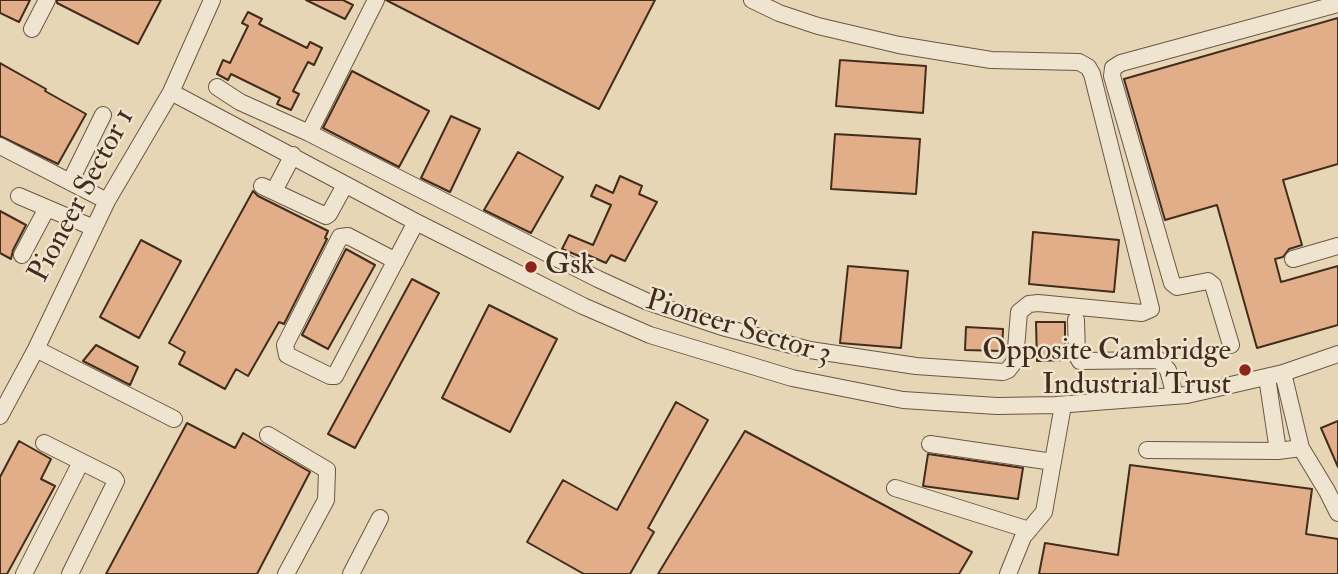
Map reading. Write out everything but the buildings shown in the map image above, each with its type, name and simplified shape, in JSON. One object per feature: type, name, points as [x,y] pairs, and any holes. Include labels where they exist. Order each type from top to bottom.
[{"type":"street","points":[[32,29],[47,0]]},
{"type":"street","name":"Pioneer Sector 1","points":[[2,406],[36,349],[107,201],[171,92],[212,0]]},
{"type":"street","points":[[309,133],[376,0]]},
{"type":"street","points":[[217,88],[240,102],[309,133],[598,279],[649,302],[722,327],[810,350],[916,366],[1003,372],[1015,361],[1019,312],[1029,304],[1143,313],[1151,309],[1092,74],[1088,67],[1079,62],[991,60],[899,45],[818,26],[752,0]]},
{"type":"street","points":[[1231,345],[1213,285],[1208,281],[1177,287],[1172,283],[1112,76],[1113,68],[1121,63],[1338,4]]},
{"type":"street","name":"Pioneer Sector 3","points":[[171,92],[416,222],[583,306],[650,335],[792,379],[903,400],[996,407],[1063,405],[1175,396],[1275,375],[1338,354]]},
{"type":"street","points":[[70,182],[103,115]]},
{"type":"street","points":[[0,146],[107,201]]},
{"type":"street","points":[[293,155],[268,188],[326,216],[345,185]]},
{"type":"street","points":[[19,196],[94,229]]},
{"type":"street","points":[[22,255],[47,208]]},
{"type":"street","points":[[396,261],[348,236],[340,237],[285,345],[287,355],[335,376],[396,261],[416,222]]},
{"type":"street","points":[[1293,259],[1338,246]]},
{"type":"street","points":[[1076,320],[1077,356],[1080,361],[1159,360],[1168,370],[1175,396]]},
{"type":"street","points":[[36,349],[174,419]]},
{"type":"street","points":[[1275,375],[1301,448],[1338,513]]},
{"type":"street","points":[[1275,375],[1278,451]]},
{"type":"street","points":[[1009,574],[1023,537],[1044,512],[1063,405]]},
{"type":"street","points":[[268,435],[327,470],[326,500],[286,574]]},
{"type":"street","points":[[44,443],[114,478],[116,483],[70,574]]},
{"type":"street","points":[[930,444],[1053,462]]},
{"type":"street","points":[[1147,450],[1278,451],[1301,448]]},
{"type":"street","points":[[24,574],[81,462]]},
{"type":"street","points":[[895,488],[1029,530]]},
{"type":"street","points":[[351,574],[380,518]]},
{"type":"place","name":"Gsk","points":[[531,267]]},
{"type":"place","name":"Opposite Cambridge Industrial Trust","points":[[1245,370]]}]
